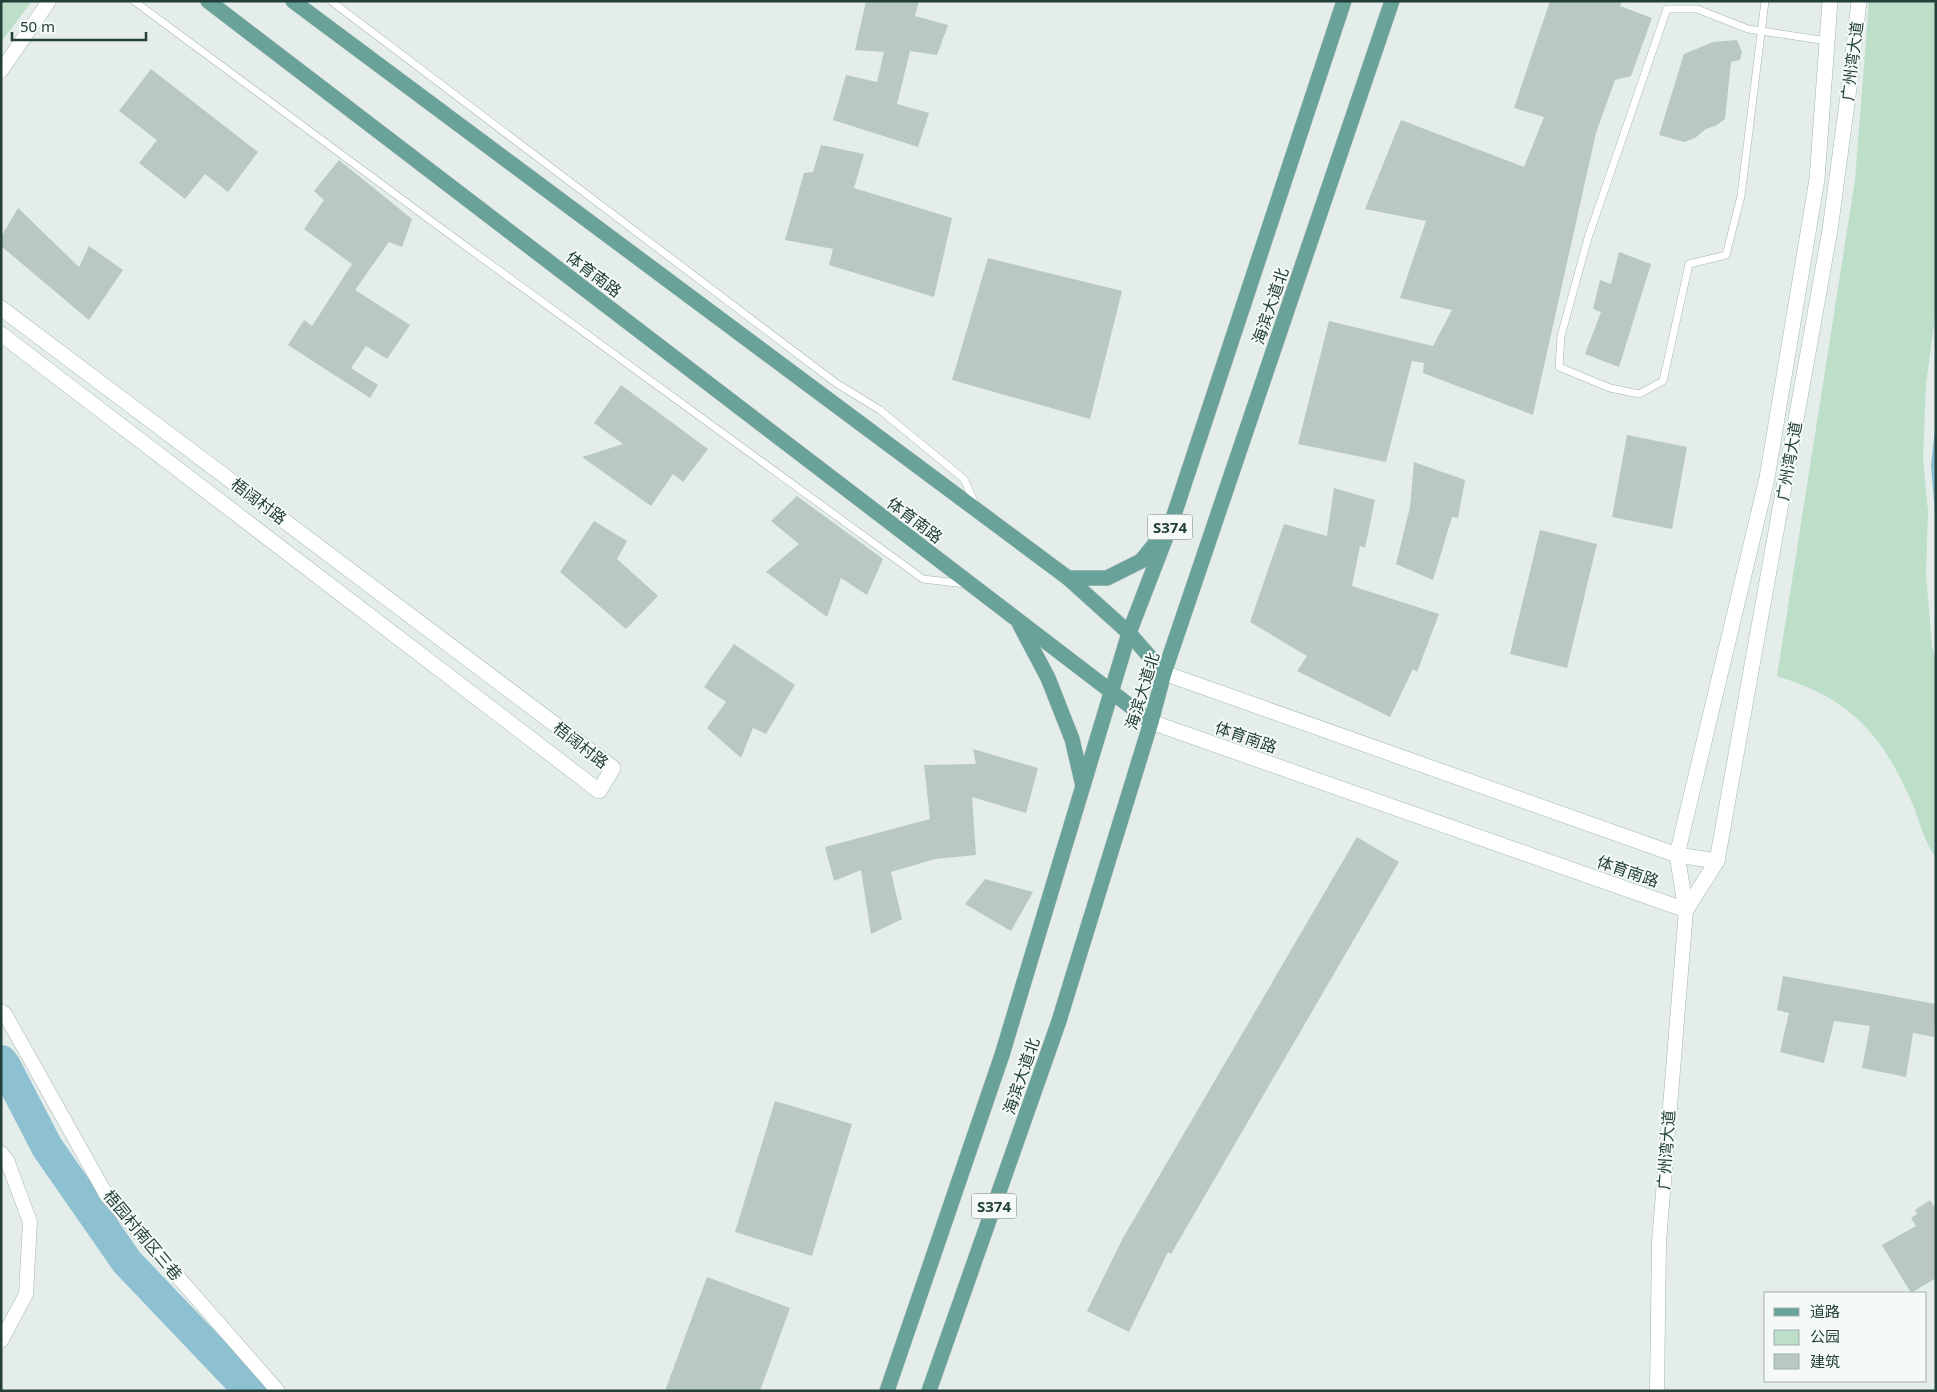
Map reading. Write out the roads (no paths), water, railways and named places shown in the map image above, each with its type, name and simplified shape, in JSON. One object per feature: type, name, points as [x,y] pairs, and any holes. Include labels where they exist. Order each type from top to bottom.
[{"type":"main road","name":"体育南路","points":[[208,1],[1151,722]]},
{"type":"main road","name":"体育南路","points":[[293,1],[1068,578],[1129,633],[1164,673]]},
{"type":"main road","name":"海滨大道北","points":[[887,1391],[1002,1055],[1129,633],[1171,524],[1344,1]]},
{"type":"main road","name":"海滨大道北","points":[[929,1391],[1059,1021],[1151,722],[1164,673],[1392,1]]},
{"type":"main road","points":[[1068,578],[1107,578],[1141,561],[1171,524]]},
{"type":"main road","points":[[1016,619],[1048,678],[1055,695],[1074,742],[1084,787]]},
{"type":"street","points":[[1,72],[49,1]]},
{"type":"street","name":"广州湾大道","points":[[1657,1391],[1659,1242],[1686,910],[1678,855],[1767,478],[1818,179],[1830,1]]},
{"type":"street","name":"广州湾大道","points":[[1686,910],[1717,861],[1830,230],[1852,73],[1859,1]]},
{"type":"street","name":"梧阔村路","points":[[1,308],[613,768],[599,790],[1,334]]},
{"type":"street","name":"体育南路","points":[[1164,673],[1678,855],[1717,861]]},
{"type":"street","name":"体育南路","points":[[1151,722],[1686,910]]},
{"type":"street","name":"梧园村南区三巷","points":[[1,1011],[5,1014],[107,1196],[278,1391]]},
{"type":"street","points":[[1,1153],[7,1160],[30,1222],[26,1294],[1,1341]]},
{"type":"lane","points":[[134,1],[457,240],[923,578],[971,584]]},
{"type":"lane","points":[[331,1],[828,377],[880,410],[964,479],[978,511]]},
{"type":"lane","points":[[1765,1],[1761,31],[1741,196],[1726,255],[1689,264],[1664,381],[1639,394],[1610,388],[1560,367],[1562,336],[1588,238],[1668,9],[1697,9],[1748,29],[1761,31],[1827,41]]},
{"type":"water","points":[[1936,419],[1936,527],[1931,465]]},
{"type":"waterway","points":[[1,1061],[47,1147],[127,1262],[250,1391]]}]
